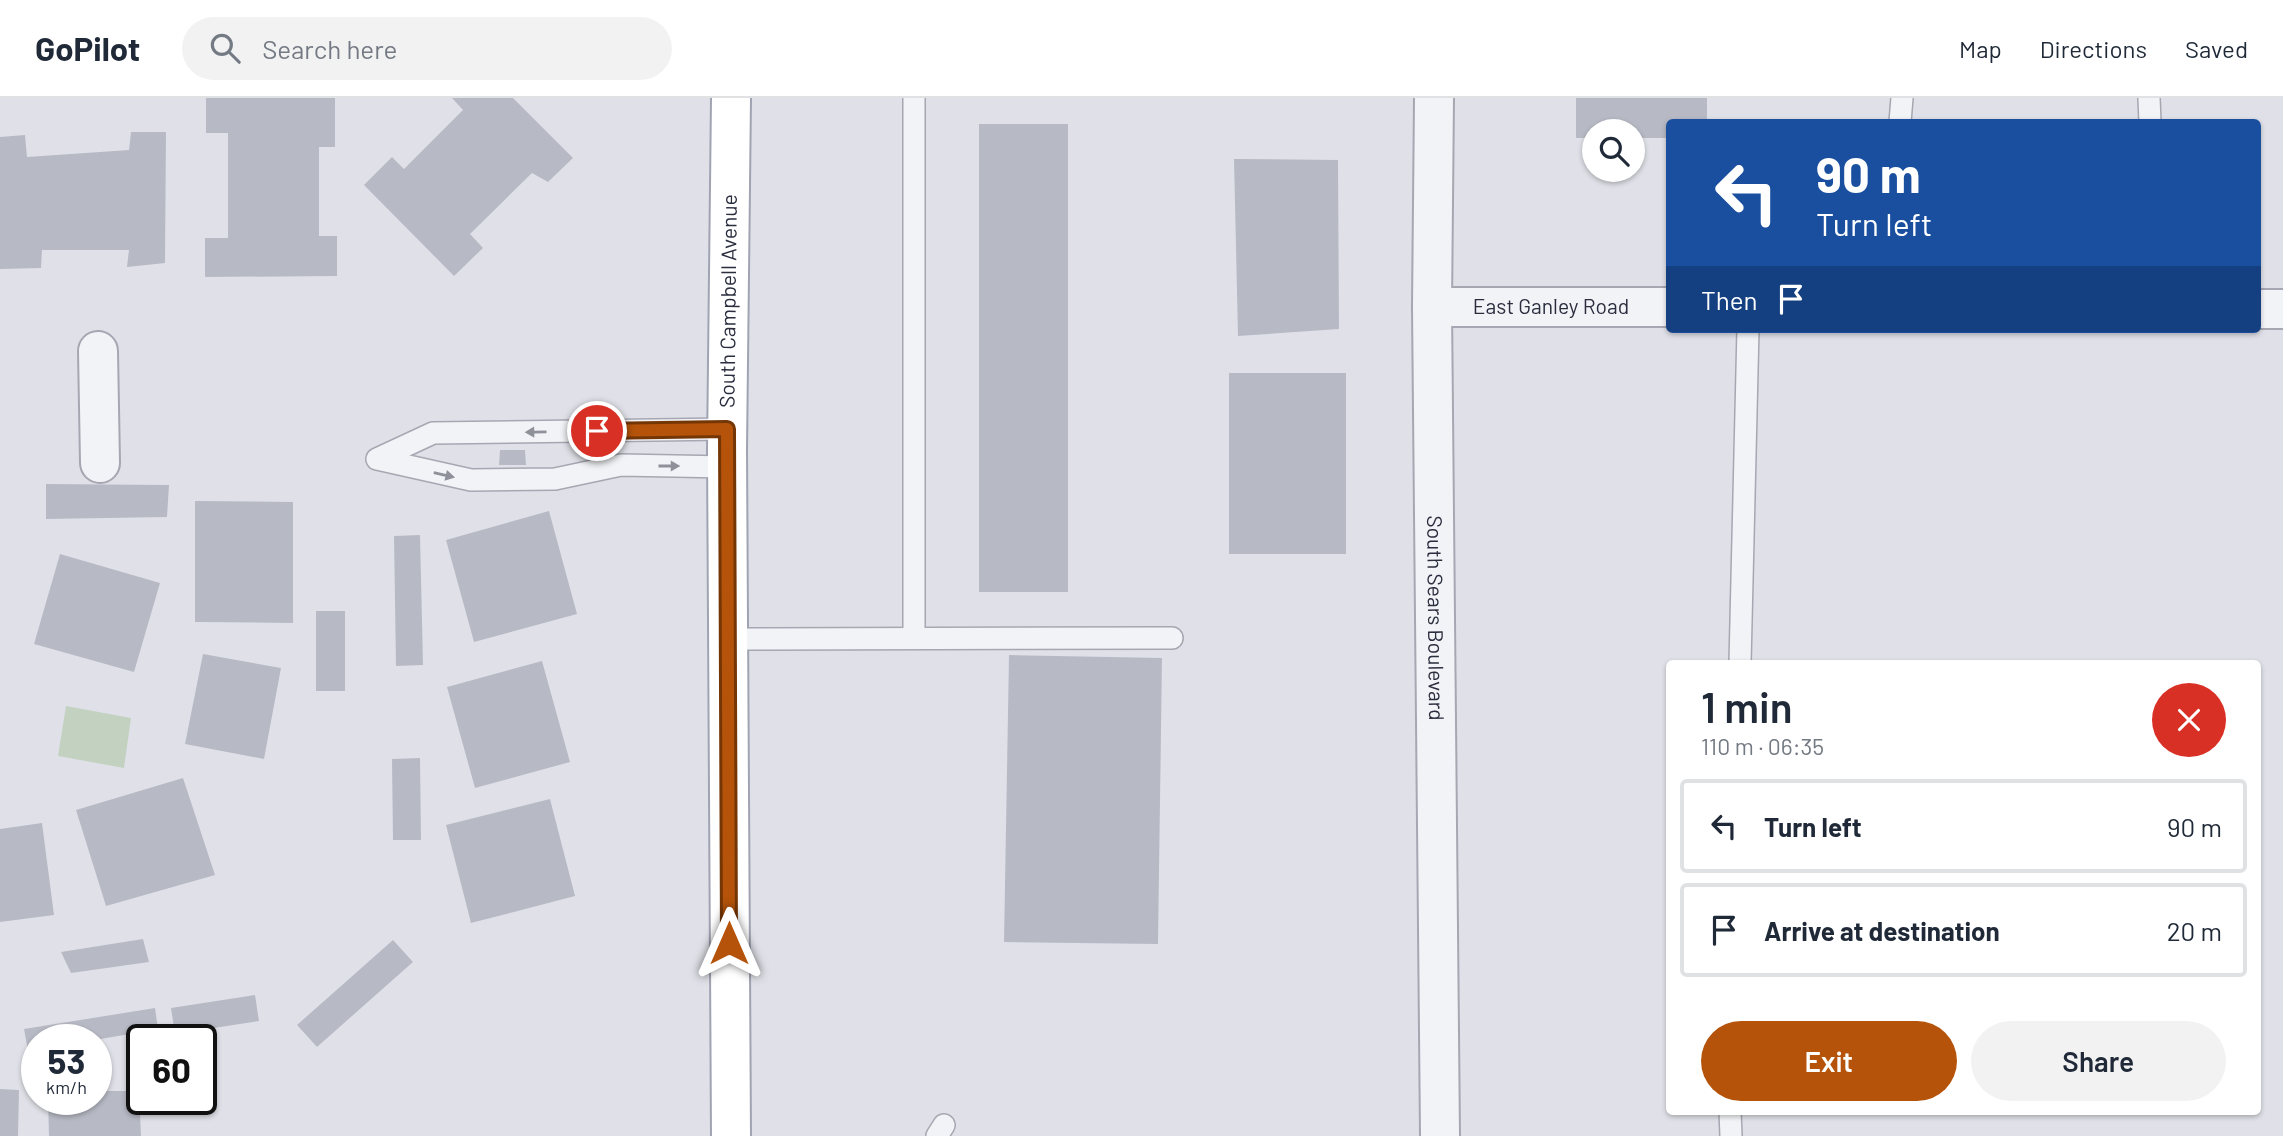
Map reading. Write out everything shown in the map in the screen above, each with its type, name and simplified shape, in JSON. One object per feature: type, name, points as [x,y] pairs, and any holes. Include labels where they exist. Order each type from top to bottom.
[{"type":"main road","name":"South Campbell Avenue","points":[[731,1136],[727,429],[732,98]]},
{"type":"street","name":"South Sears Boulevard","points":[[1434,98],[1432,307],[1440,1136]]},
{"type":"street","name":"East Ganley Road","points":[[1432,307],[1666,307]]},
{"type":"street","points":[[2261,309],[2283,309]]},
{"type":"street","points":[[98,351],[100,463]]},
{"type":"lane","points":[[914,98],[914,633]]},
{"type":"lane","points":[[1900,119],[1902,98]]},
{"type":"lane","points":[[2149,98],[2150,119]]},
{"type":"lane","points":[[1740,660],[1748,333]]},
{"type":"lane","points":[[727,429],[433,432],[377,460],[471,480],[555,479],[621,465],[727,467]]},
{"type":"lane","points":[[727,639],[1172,638]]},
{"type":"lane","points":[[1730,1115],[1731,1136]]},
{"type":"green space","points":[[66,706],[131,718],[124,768],[58,756]]},
{"type":"building","points":[[206,98],[335,98],[335,147],[319,147],[319,236],[337,236],[337,276],[205,277],[205,238],[228,238],[228,133],[206,133]]},
{"type":"building","points":[[452,98],[513,98],[573,158],[548,182],[532,173],[470,234],[483,248],[454,276],[364,185],[392,157],[404,169],[463,110]]},
{"type":"building","points":[[1576,98],[1707,98],[1707,119],[1666,119],[1666,138],[1645,138],[1645,119],[1582,119],[1582,138],[1576,138]]},
{"type":"building","points":[[979,124],[1068,124],[1068,592],[979,592]]},
{"type":"building","points":[[131,132],[166,132],[165,263],[127,267],[129,250],[42,250],[41,268],[0,269],[0,137],[25,135],[27,157],[129,150]]},
{"type":"building","points":[[1234,159],[1338,160],[1339,329],[1238,336]]},
{"type":"building","points":[[1229,373],[1346,373],[1346,554],[1229,554]]},
{"type":"building","points":[[500,450],[525,450],[526,465],[499,465]]},
{"type":"building","points":[[46,484],[169,485],[167,517],[46,519]]},
{"type":"building","points":[[195,501],[293,502],[293,623],[195,622]]},
{"type":"building","points":[[549,511],[577,614],[474,642],[446,540]]},
{"type":"building","points":[[420,535],[423,665],[396,666],[394,536]]},
{"type":"building","points":[[60,554],[160,583],[134,672],[34,644]]},
{"type":"building","points":[[316,611],[345,611],[345,691],[316,691]]},
{"type":"building","points":[[203,654],[281,668],[264,759],[185,744]]},
{"type":"building","points":[[1009,655],[1162,658],[1158,944],[1004,942]]},
{"type":"building","points":[[542,661],[570,762],[475,788],[447,687]]},
{"type":"building","points":[[420,758],[421,840],[393,840],[392,759]]},
{"type":"building","points":[[183,778],[215,875],[106,906],[76,810]]},
{"type":"building","points":[[550,799],[575,896],[471,923],[446,825]]},
{"type":"building","points":[[42,823],[54,915],[0,922],[0,829]]},
{"type":"building","points":[[143,939],[149,962],[71,973],[61,952]]},
{"type":"building","points":[[393,940],[413,962],[317,1047],[297,1025]]},
{"type":"building","points":[[255,995],[259,1021],[217,1028],[217,1024],[173,1024],[171,1008]]},
{"type":"building","points":[[155,1008],[157,1024],[126,1024],[126,1035],[112,1037],[112,1024],[55,1024]]},
{"type":"building","points":[[0,1089],[19,1090],[18,1136],[0,1136]]},
{"type":"building","points":[[112,1091],[126,1091],[126,1115],[140,1115],[141,1136],[49,1136],[48,1115],[112,1115]]},
{"type":"route","points":[[597,431],[727,429],[729,943]]}]
